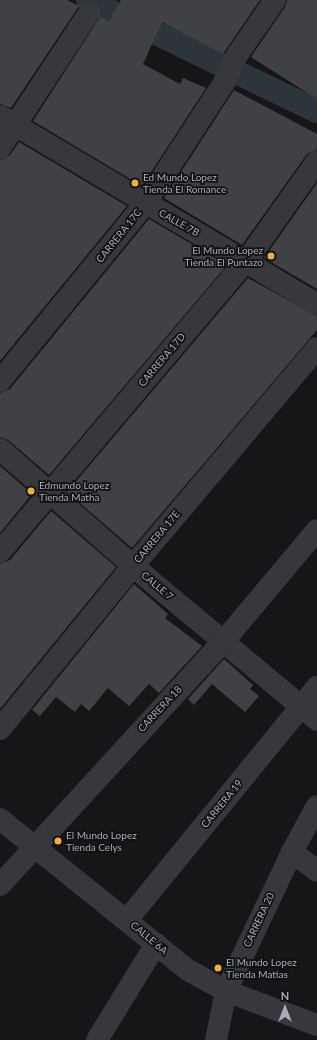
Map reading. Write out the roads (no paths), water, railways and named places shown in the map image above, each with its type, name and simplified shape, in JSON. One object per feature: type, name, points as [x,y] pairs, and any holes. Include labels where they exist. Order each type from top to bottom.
[{"type":"street","name":"CARRERA 17C","points":[[0,381],[145,204],[224,82],[235,58],[275,0]]},
{"type":"street","points":[[0,148],[8,121],[89,14]]},
{"type":"street","name":"CALLE 7B","points":[[8,121],[145,204],[247,260],[317,304]]},
{"type":"street","name":"CARRERA 17D","points":[[0,552],[247,260],[317,161]]},
{"type":"street","name":"CARRERA 17E","points":[[0,729],[133,566],[317,348]]},
{"type":"street","name":"CALLE 7","points":[[0,449],[133,566],[222,642],[309,713]]},
{"type":"street","name":"CARRERA 18","points":[[0,884],[222,642],[317,530]]},
{"type":"street","name":"CARRERA 19","points":[[127,920],[309,713],[317,688]]},
{"type":"street","name":"CARRERA 20","points":[[216,1040],[226,991],[292,852],[317,806]]},
{"type":"street","name":"CALLE 6A","points":[[0,818],[188,970],[226,991],[317,1024]]},
{"type":"street","points":[[292,852],[317,871]]},
{"type":"street","points":[[97,1040],[156,944]]},
{"type":"waterway","points":[[88,0],[317,111]]},
{"type":"place","name":"Ed Mundo Lopez Tienda El Romance","points":[[135,183]]},
{"type":"place","name":"El Mundo Lopez Tienda El Puntazo","points":[[271,256]]},
{"type":"place","name":"Edmundo Lopez Tienda Matha","points":[[31,491]]},
{"type":"place","name":"El Mundo Lopez Tienda Celys","points":[[58,841]]},
{"type":"place","name":"El Mundo Lopez Tienda Matias","points":[[218,968]]}]
